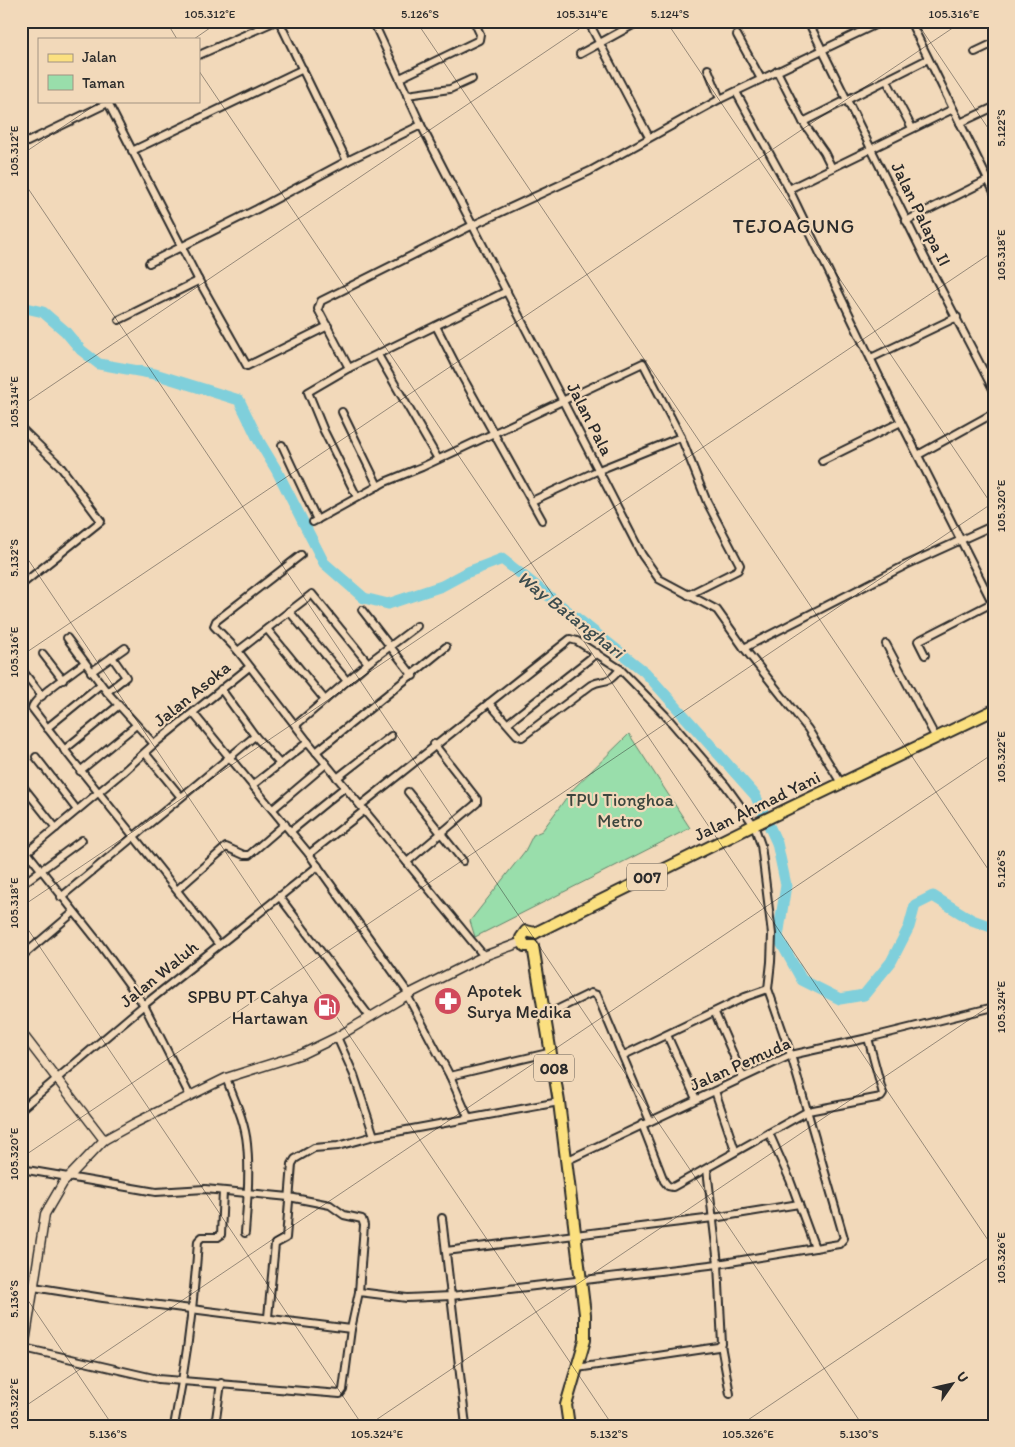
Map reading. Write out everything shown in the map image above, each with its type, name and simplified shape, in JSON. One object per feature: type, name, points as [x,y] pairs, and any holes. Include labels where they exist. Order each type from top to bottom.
[{"type":"main road","name":"Jalan Ahmad Yani","points":[[535,933],[994,710]]},
{"type":"main road","points":[[533,946],[525,946],[522,942],[524,933],[529,931],[535,933]]},
{"type":"main road","name":"008","points":[[535,933],[537,939],[533,946],[552,1052],[581,1279],[585,1340],[566,1405],[569,1426]]},
{"type":"street","points":[[200,55],[277,21],[303,69],[347,161]]},
{"type":"street","name":"Jalan Pala","points":[[372,21],[421,125],[654,574],[667,585],[717,610],[744,648],[808,728],[841,783]]},
{"type":"street","points":[[400,78],[479,40],[480,34],[474,21]]},
{"type":"street","points":[[588,21],[649,137]]},
{"type":"street","points":[[580,54],[640,21]]},
{"type":"street","name":"Jalan Palapa II","points":[[808,21],[872,148],[906,221],[994,391]]},
{"type":"street","points":[[349,368],[318,309],[322,301],[473,225],[590,171],[720,98],[883,21]]},
{"type":"street","points":[[910,21],[994,192]]},
{"type":"street","points":[[737,35],[761,79]]},
{"type":"street","points":[[975,52],[994,43]]},
{"type":"street","points":[[804,122],[928,59]]},
{"type":"street","points":[[132,151],[303,69]]},
{"type":"street","points":[[708,69],[720,98]]},
{"type":"street","points":[[777,71],[804,122],[832,168]]},
{"type":"street","points":[[408,95],[450,89],[472,79]]},
{"type":"street","points":[[887,81],[912,128]]},
{"type":"street","points":[[736,92],[789,189],[918,455],[993,604],[918,641],[925,655]]},
{"type":"street","points":[[21,145],[109,102],[180,247],[246,366],[328,326]]},
{"type":"street","points":[[960,123],[994,107]]},
{"type":"street","points":[[789,189],[953,109]]},
{"type":"street","points":[[149,263],[421,125]]},
{"type":"street","points":[[906,221],[988,180]]},
{"type":"street","points":[[118,320],[196,282],[198,279]]},
{"type":"street","points":[[357,497],[324,432],[308,392],[349,368],[507,291]]},
{"type":"street","points":[[871,358],[957,317]]},
{"type":"street","points":[[436,326],[542,520]]},
{"type":"street","points":[[378,355],[438,458]]},
{"type":"street","points":[[282,445],[315,521],[378,486],[643,363],[681,437],[707,502],[740,567],[688,595]]},
{"type":"street","points":[[985,373],[994,368]]},
{"type":"street","points":[[342,412],[378,486]]},
{"type":"street","points":[[918,455],[994,413]]},
{"type":"street","points":[[822,461],[902,422]]},
{"type":"street","points":[[21,428],[60,466],[101,521],[21,585]]},
{"type":"street","points":[[532,501],[599,470],[681,437]]},
{"type":"street","points":[[744,648],[906,565],[994,525]]},
{"type":"street","points":[[301,555],[214,624],[216,629],[238,651],[248,668],[484,956]]},
{"type":"street","points":[[238,651],[310,594],[313,594],[368,663]]},
{"type":"street","points":[[362,610],[389,648],[413,676]]},
{"type":"street","points":[[289,611],[347,681]]},
{"type":"street","points":[[296,725],[368,663],[417,626]]},
{"type":"street","points":[[267,629],[325,700]]},
{"type":"street","points":[[67,638],[100,685],[135,726],[154,744]]},
{"type":"street","points":[[309,854],[434,744],[570,639],[577,640],[620,669],[665,715],[756,824],[761,845],[771,925],[771,962],[768,989],[791,1055],[844,1238],[839,1244],[718,1264],[451,1296],[407,1298],[359,1292]]},
{"type":"street","points":[[886,644],[936,738]]},
{"type":"street","points":[[316,752],[413,676],[446,647]]},
{"type":"street","points":[[90,672],[125,648]]},
{"type":"street","points":[[508,723],[597,653]]},
{"type":"street","points":[[43,654],[63,680]]},
{"type":"street","points":[[107,692],[126,678],[112,658]]},
{"type":"street","points":[[84,663],[42,696],[33,704],[32,708],[80,771],[178,890],[219,945]]},
{"type":"street","name":"Jalan Asoka","points":[[27,852],[146,753],[154,744],[248,668]]},
{"type":"street","points":[[489,703],[517,735],[522,737],[597,682],[604,683],[614,677],[620,669]]},
{"type":"street","points":[[22,670],[42,696]]},
{"type":"street","points":[[47,728],[100,685]]},
{"type":"street","points":[[221,689],[255,736],[280,764]]},
{"type":"street","points":[[64,750],[118,706]]},
{"type":"street","points":[[193,713],[254,784],[309,854],[408,995],[450,1076],[468,1117]]},
{"type":"street","points":[[80,771],[135,726]]},
{"type":"street","points":[[61,897],[255,736]]},
{"type":"street","points":[[337,778],[392,736]]},
{"type":"street","points":[[254,784],[308,742]]},
{"type":"street","points":[[407,862],[477,802],[434,744]]},
{"type":"street","points":[[146,753],[181,797]]},
{"type":"street","points":[[36,757],[77,810]]},
{"type":"street","points":[[273,809],[326,764]]},
{"type":"street","points":[[21,784],[56,828]]},
{"type":"street","points":[[291,831],[345,786]]},
{"type":"street","points":[[408,792],[463,861]]},
{"type":"street","points":[[178,890],[226,846],[246,856],[285,824]]},
{"type":"street","points":[[21,885],[82,840]]},
{"type":"street","points":[[21,845],[144,1005],[190,1096]]},
{"type":"street","name":"Jalan Waluh","points":[[21,1109],[144,1005],[318,866]]},
{"type":"street","points":[[279,896],[370,1017]]},
{"type":"street","points":[[21,957],[74,912]]},
{"type":"street","points":[[21,1368],[45,1214],[70,1176],[104,1140],[134,1123],[226,1078],[280,1063],[336,1038],[408,995],[484,956],[522,942]]},
{"type":"street","points":[[624,1055],[745,997],[768,989]]},
{"type":"street","points":[[546,1015],[591,993],[595,993],[624,1055],[650,1121]]},
{"type":"street","name":"Jalan Pemuda","points":[[566,1161],[791,1055],[994,1007]]},
{"type":"street","points":[[715,1013],[744,1077]]},
{"type":"street","points":[[21,1032],[104,1140]]},
{"type":"street","points":[[666,1035],[696,1099]]},
{"type":"street","points":[[336,1038],[354,1075],[374,1136]]},
{"type":"street","points":[[642,1124],[668,1186],[673,1186],[808,1111],[882,1096],[868,1038]]},
{"type":"street","points":[[450,1076],[552,1052]]},
{"type":"street","points":[[226,1078],[240,1114],[247,1143],[248,1192],[245,1233]]},
{"type":"street","points":[[715,1091],[735,1150]]},
{"type":"street","points":[[268,1317],[275,1244],[286,1238],[292,1164],[295,1159],[314,1148],[338,1146],[374,1136],[468,1117],[559,1102]]},
{"type":"street","points":[[769,1133],[815,1248]]},
{"type":"street","points":[[707,1168],[718,1264],[721,1345],[730,1394]]},
{"type":"street","points":[[21,1169],[156,1192],[224,1191],[289,1197],[330,1205],[344,1215],[362,1219],[364,1225],[359,1292],[351,1329],[343,1390],[340,1394],[158,1379],[24,1348]]},
{"type":"street","points":[[174,1426],[183,1382],[198,1241],[202,1237],[218,1237],[220,1235],[224,1191]]},
{"type":"street","points":[[446,1252],[713,1218],[799,1204]]},
{"type":"street","points":[[442,1218],[466,1426]]},
{"type":"street","points":[[21,1285],[351,1329]]},
{"type":"street","points":[[577,1368],[721,1345]]},
{"type":"street","points":[[215,1426],[221,1383]]},
{"type":"green space","name":"TPU Tionghoa Metro","points":[[629,734],[690,828],[475,937],[470,921],[525,851],[533,835],[542,831],[572,790]]},
{"type":"waterway","name":"Way Batanghari","points":[[21,307],[43,312],[65,331],[81,350],[99,364],[155,374],[239,400],[324,563],[364,598],[388,604],[442,586],[468,572],[502,559],[645,672],[755,795],[777,843],[786,885],[778,937],[802,980],[840,999],[864,995],[891,962],[909,927],[915,905],[933,896],[972,920],[994,928]]},
{"type":"place","name":"Apotek Surya Medika","points":[[448,1001]]},
{"type":"place","name":"SPBU PT Cahya Hartawan","points":[[327,1007]]},
{"type":"district","name":"TEJOAGUNG","points":[[794,226]]}]
